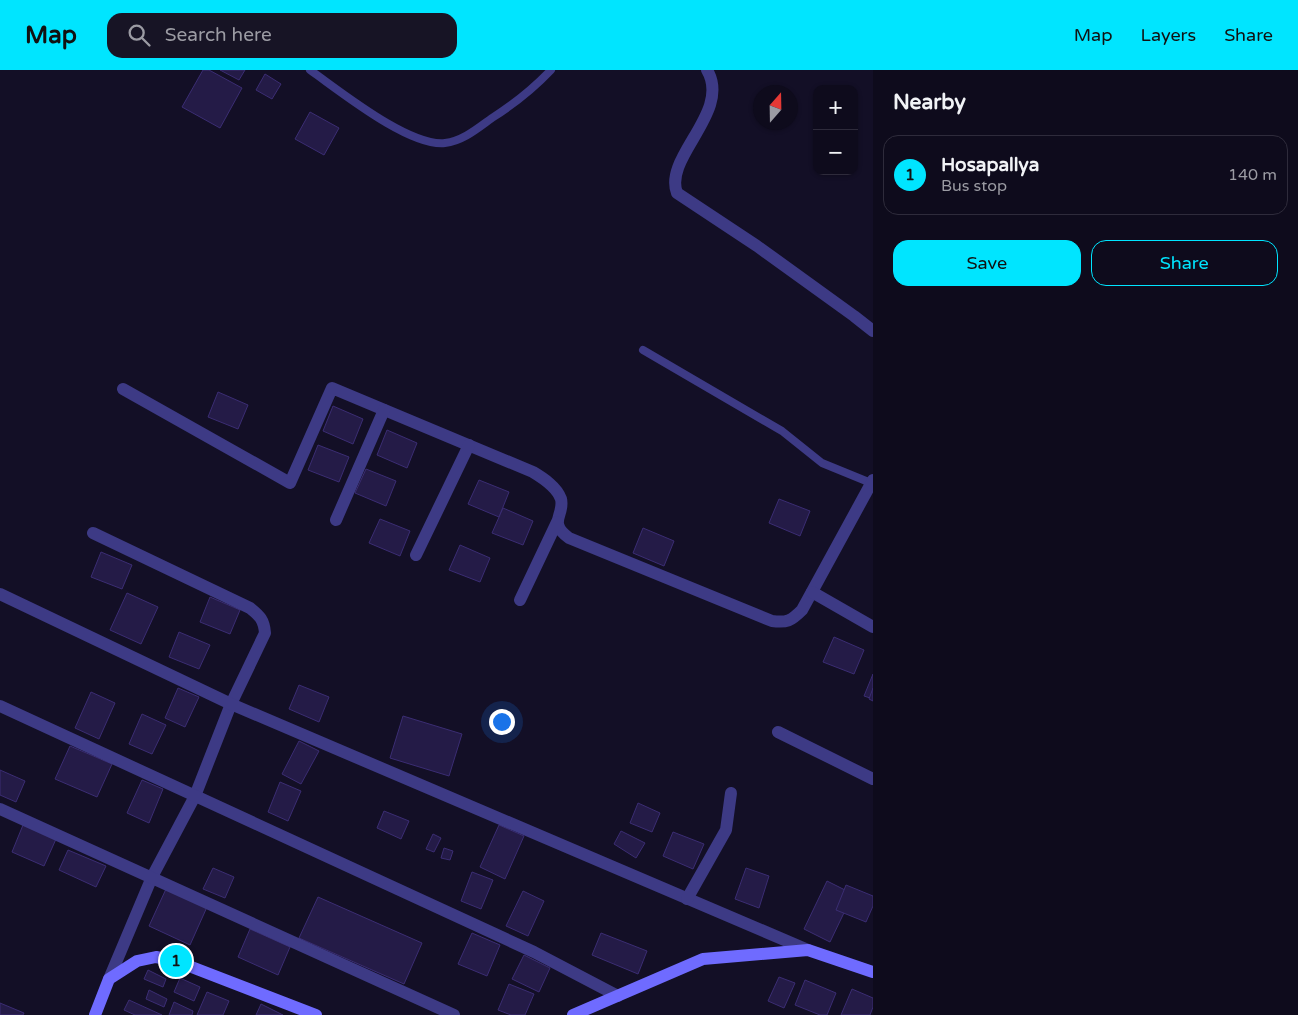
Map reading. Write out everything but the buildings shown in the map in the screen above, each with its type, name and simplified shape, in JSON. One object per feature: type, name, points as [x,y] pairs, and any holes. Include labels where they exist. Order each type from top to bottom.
[{"type":"main road","points":[[573,1015],[703,960],[808,950],[873,972]]},
{"type":"main road","points":[[95,1015],[109,979],[137,961],[156,957],[176,961],[315,1015]]},
{"type":"street","points":[[707,70],[712,86],[710,106],[676,172],[674,186],[677,193],[757,246],[873,331]]},
{"type":"street","points":[[123,389],[290,482],[332,388],[533,472],[547,481],[561,500],[557,522],[520,600]]},
{"type":"street","points":[[336,520],[384,410]]},
{"type":"street","points":[[416,555],[469,445]]},
{"type":"street","points":[[557,522],[561,530],[569,538],[772,621],[783,622],[792,620],[802,610],[872,481]]},
{"type":"street","points":[[94,533],[250,608],[261,617],[264,622],[265,633],[231,704],[195,796],[152,877],[109,979]]},
{"type":"street","points":[[812,592],[873,627]]},
{"type":"street","points":[[0,594],[231,704],[808,950]]},
{"type":"street","points":[[0,706],[534,952],[618,996]]},
{"type":"street","points":[[778,732],[873,779]]},
{"type":"street","points":[[687,899],[726,830],[731,793]]},
{"type":"street","points":[[0,809],[454,1015]]},
{"type":"lane","points":[[310,70],[387,123],[408,135],[428,142],[446,143],[464,137],[511,105],[537,85],[551,70]]},
{"type":"lane","points":[[643,350],[782,431],[822,463],[872,481]]},
{"type":"place","name":"Hosapallya","points":[[176,961]]}]
